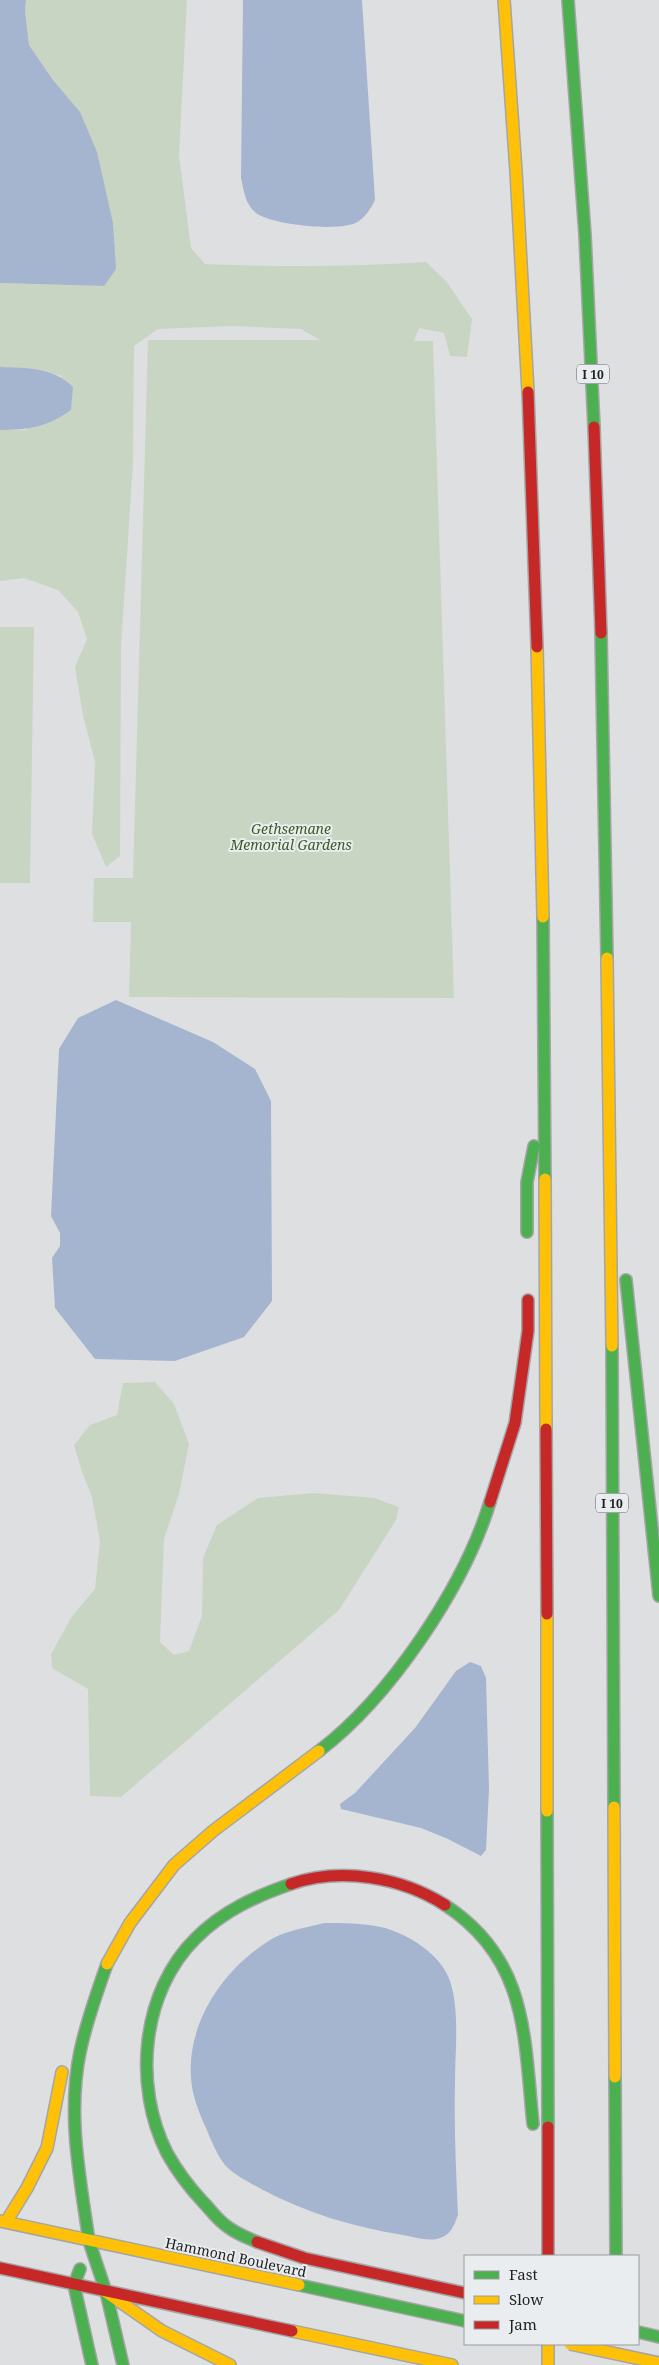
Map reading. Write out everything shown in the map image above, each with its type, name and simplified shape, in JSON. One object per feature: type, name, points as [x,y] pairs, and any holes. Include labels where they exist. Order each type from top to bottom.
[{"type":"main road","points":[[504,0],[530,410],[542,794],[546,1093],[548,2254]]},
{"type":"main road","name":"I 10","points":[[568,0],[592,350],[604,750],[610,1135],[616,2255]]},
{"type":"main road","points":[[527,1242],[526,1182],[546,1093]]},
{"type":"main road","points":[[610,1135],[622,1242]]},
{"type":"main road","points":[[625,1271],[637,1377],[649,1527],[659,1596]]},
{"type":"main road","points":[[123,2365],[106,2292],[89,2241],[76,2154],[74,2103],[80,2051],[107,1965],[130,1923],[174,1865],[214,1831],[322,1749],[375,1698],[423,1634],[456,1582],[482,1529],[515,1423],[528,1331],[528,1291]]},
{"type":"main road","points":[[464,2294],[281,2253],[252,2241],[225,2226],[190,2190],[170,2160],[153,2114],[146,2077],[147,2037],[154,2010],[164,1984],[190,1944],[209,1925],[250,1898],[282,1886],[326,1877],[351,1875],[406,1885],[427,1894],[475,1926],[503,1965],[516,1994],[522,2022],[548,2254]]},
{"type":"main road","points":[[76,2020],[89,1984],[107,1965]]},
{"type":"main road","points":[[3,2222],[27,2188],[47,2148],[65,2057]]},
{"type":"main road","name":"Hammond Boulevard","points":[[3,2222],[464,2321]]},
{"type":"main road","points":[[89,2241],[74,2284],[92,2365]]},
{"type":"main road","points":[[0,2268],[452,2365]]},
{"type":"main road","points":[[106,2292],[162,2331],[230,2365]]},
{"type":"main road","points":[[639,2332],[659,2337]]},
{"type":"main road","points":[[548,2345],[548,2365]]},
{"type":"main road","points":[[575,2345],[659,2363]]},
{"type":"main road","points":[[617,2345],[617,2365]]},
{"type":"green space","name":"Gethsemane Memorial Gardens","points":[[26,0],[187,0],[179,155],[191,248],[205,264],[316,266],[426,262],[446,281],[472,319],[467,357],[450,356],[444,333],[419,328],[414,341],[433,341],[454,998],[129,997],[131,922],[93,922],[94,878],[133,878],[148,340],[320,340],[301,329],[232,326],[158,329],[134,346],[133,463],[121,647],[120,856],[106,867],[92,834],[95,762],[83,715],[75,667],[87,639],[78,612],[58,590],[24,578],[0,581],[0,430],[26,430],[62,376],[35,369],[0,367],[0,283],[104,286],[80,112],[53,80],[29,45],[25,11]]},
{"type":"green space","points":[[0,627],[34,627],[30,883],[0,883]]},
{"type":"green space","points":[[155,1382],[174,1404],[189,1444],[179,1494],[164,1539],[160,1642],[174,1655],[189,1651],[202,1616],[203,1558],[217,1525],[258,1498],[314,1493],[374,1498],[399,1507],[396,1520],[339,1610],[121,1797],[90,1796],[88,1689],[52,1668],[51,1654],[72,1616],[95,1589],[100,1541],[92,1497],[74,1445],[90,1425],[117,1415],[123,1383]]},
{"type":"water","points":[[0,0],[26,0],[25,11],[29,45],[53,80],[80,112],[97,152],[113,223],[116,269],[104,286],[0,283]]},
{"type":"water","points":[[243,0],[362,0],[375,200],[368,212],[359,221],[351,225],[338,227],[291,224],[256,213],[247,201],[241,178]]},
{"type":"water","points":[[0,367],[39,370],[65,380],[73,387],[71,410],[46,424],[20,429],[0,430]]},
{"type":"water","points":[[116,1000],[213,1042],[255,1069],[271,1101],[272,1301],[244,1337],[175,1361],[95,1359],[55,1308],[52,1258],[60,1246],[60,1233],[51,1216],[59,1049],[78,1018]]},
{"type":"water","points":[[470,1662],[481,1666],[486,1678],[489,1789],[486,1850],[481,1856],[421,1828],[341,1809],[340,1804],[355,1793],[415,1728],[456,1671]]},
{"type":"water","points":[[324,1923],[381,1927],[401,1934],[422,1946],[431,1954],[446,1971],[450,1981],[456,2018],[455,2116],[458,2215],[453,2226],[444,2237],[431,2240],[422,2239],[348,2223],[296,2206],[263,2190],[238,2176],[225,2165],[214,2147],[198,2110],[191,2078],[191,2058],[201,2018],[222,1983],[251,1954],[273,1938],[287,1932]]},
{"type":"traffic: fast","points":[[568,0],[585,235],[594,427]]},
{"type":"traffic: fast","points":[[601,633],[607,958]]},
{"type":"traffic: fast","points":[[543,917],[545,1179]]},
{"type":"traffic: fast","points":[[527,1232],[527,1182],[534,1146]]},
{"type":"traffic: fast","points":[[626,1280],[659,1596]]},
{"type":"traffic: fast","points":[[612,1346],[614,1807]]},
{"type":"traffic: fast","points":[[319,1751],[346,1728],[372,1701],[421,1638],[443,1604],[462,1569],[478,1535],[490,1502]]},
{"type":"traffic: fast","points":[[547,1811],[548,2127]]},
{"type":"traffic: fast","points":[[257,2242],[235,2232],[218,2219],[188,2185],[167,2153],[156,2127],[149,2099],[148,2041],[154,2012],[163,1985],[178,1960],[196,1938],[206,1928],[240,1905],[291,1884]]},
{"type":"traffic: fast","points":[[445,1905],[472,1926],[492,1950],[507,1975],[517,2002],[523,2030],[533,2124]]},
{"type":"traffic: fast","points":[[89,2241],[76,2146],[76,2076],[82,2041],[107,1964]]},
{"type":"traffic: fast","points":[[615,2077],[616,2255]]},
{"type":"traffic: fast","points":[[89,2241],[106,2292],[123,2365]]},
{"type":"traffic: fast","points":[[80,2269],[74,2285],[92,2365]]},
{"type":"traffic: fast","points":[[299,2285],[464,2321]]},
{"type":"traffic: fast","points":[[639,2332],[659,2337]]},
{"type":"traffic: slow","points":[[504,0],[516,171],[528,392]]},
{"type":"traffic: slow","points":[[537,647],[543,917]]},
{"type":"traffic: slow","points":[[607,958],[612,1346]]},
{"type":"traffic: slow","points":[[545,1179],[546,1429]]},
{"type":"traffic: slow","points":[[547,1614],[547,1811]]},
{"type":"traffic: slow","points":[[107,1964],[130,1923],[174,1865],[213,1831],[319,1751]]},
{"type":"traffic: slow","points":[[614,1807],[615,2077]]},
{"type":"traffic: slow","points":[[6,2222],[27,2188],[47,2148],[62,2072]]},
{"type":"traffic: slow","points":[[0,2221],[299,2285]]},
{"type":"traffic: slow","points":[[106,2292],[162,2331],[230,2365]]},
{"type":"traffic: slow","points":[[292,2331],[452,2365]]},
{"type":"traffic: slow","points":[[548,2345],[548,2365]]},
{"type":"traffic: slow","points":[[575,2345],[659,2363]]},
{"type":"traffic: jam","points":[[528,392],[537,647]]},
{"type":"traffic: jam","points":[[594,427],[601,633]]},
{"type":"traffic: jam","points":[[490,1502],[515,1423],[528,1331],[528,1300]]},
{"type":"traffic: jam","points":[[546,1429],[547,1614]]},
{"type":"traffic: jam","points":[[291,1884],[330,1876],[370,1878],[409,1888],[428,1895],[445,1905]]},
{"type":"traffic: jam","points":[[548,2127],[548,2255]]},
{"type":"traffic: jam","points":[[257,2242],[304,2258],[464,2293]]},
{"type":"traffic: jam","points":[[0,2268],[292,2331]]}]
